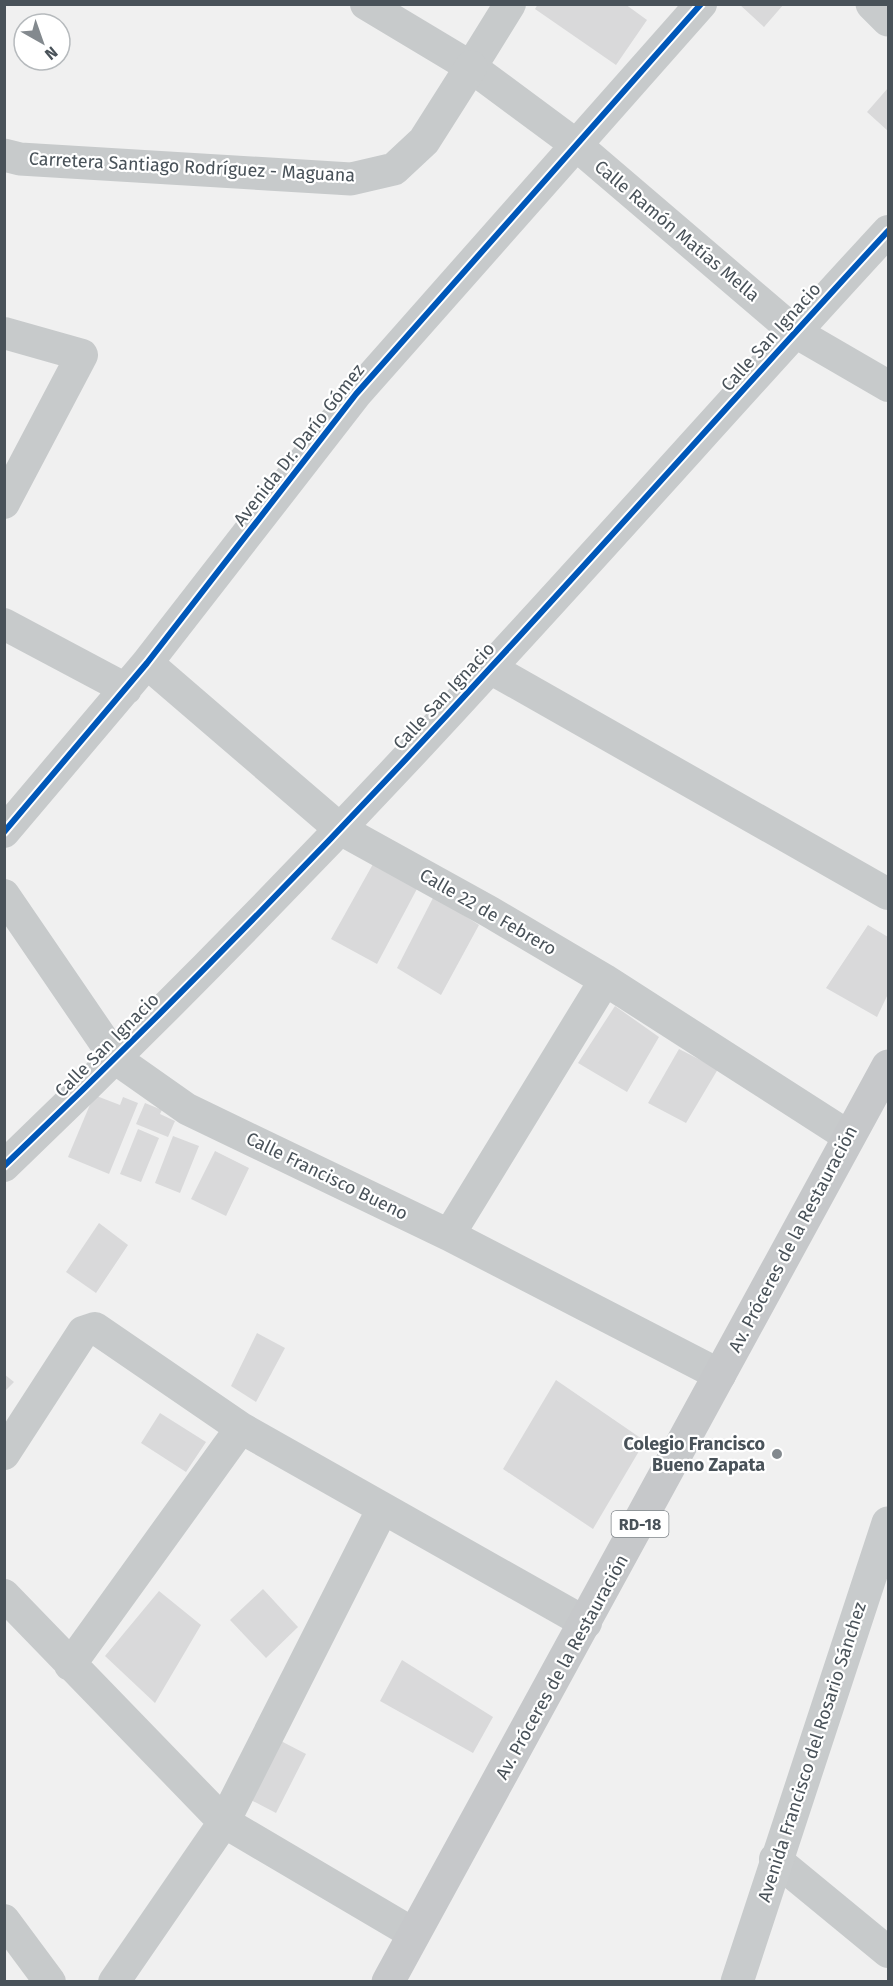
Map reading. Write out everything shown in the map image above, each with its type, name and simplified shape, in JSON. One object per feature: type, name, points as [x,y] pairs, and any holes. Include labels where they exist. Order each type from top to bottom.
[{"type":"main road","points":[[872,4],[888,20]]},
{"type":"main road","name":"Av. Próceres de la Restauración","points":[[388,1982],[888,1066]]},
{"type":"main road","name":"Avenida Francisco del Rosario Sánchez","points":[[737,1982],[888,1523]]},
{"type":"street","name":"Calle Ramón Matías Mella","points":[[366,4],[471,67],[575,144],[795,332],[888,386]]},
{"type":"street","points":[[471,67],[510,4]]},
{"type":"street","name":"Avenida Dr. Darío Gómez","points":[[4,832],[147,663],[356,394],[701,4]]},
{"type":"street","name":"Carretera Santiago Rodríguez - Maguana","points":[[4,155],[20,159],[351,179],[394,169],[423,141],[471,67]]},
{"type":"street","name":"Calle San Ignacio","points":[[4,1166],[116,1059],[340,829],[490,668],[888,231]]},
{"type":"street","points":[[4,333],[82,355],[4,502]]},
{"type":"street","points":[[4,624],[126,689]]},
{"type":"street","name":"Calle 22 de Febrero","points":[[147,663],[340,829],[490,912],[605,980],[848,1136]]},
{"type":"street","points":[[490,668],[888,894]]},
{"type":"street","name":"Calle Francisco Bueno","points":[[4,895],[116,1059],[187,1109],[449,1235],[720,1375]]},
{"type":"street","points":[[449,1235],[605,980]]},
{"type":"street","points":[[4,1454],[83,1332],[95,1328],[241,1428],[382,1510],[586,1623]]},
{"type":"street","points":[[70,1665],[241,1428]]},
{"type":"street","points":[[114,1982],[224,1822],[382,1510]]},
{"type":"street","points":[[4,1594],[70,1665],[224,1822],[414,1934]]},
{"type":"street","points":[[776,1859],[888,1952]]},
{"type":"street","points":[[4,1920],[50,1982]]},
{"type":"building","points":[[538,4],[625,4],[647,20],[616,65],[535,9]]},
{"type":"building","points":[[739,4],[784,4],[764,27]]},
{"type":"building","points":[[888,88],[888,131],[867,112]]},
{"type":"building","points":[[373,864],[418,887],[377,964],[331,939]]},
{"type":"building","points":[[434,896],[479,925],[441,995],[397,968]]},
{"type":"building","points":[[868,925],[888,937],[888,994],[877,1017],[826,988]]},
{"type":"building","points":[[615,1006],[659,1037],[627,1092],[578,1063]]},
{"type":"building","points":[[679,1049],[718,1069],[686,1123],[648,1103]]},
{"type":"building","points":[[94,1095],[120,1105],[123,1097],[138,1103],[109,1174],[68,1157]]},
{"type":"building","points":[[145,1103],[162,1110],[160,1114],[175,1121],[168,1137],[136,1124]]},
{"type":"building","points":[[138,1129],[159,1138],[141,1182],[120,1174]]},
{"type":"building","points":[[173,1136],[199,1146],[180,1193],[155,1183]]},
{"type":"building","points":[[215,1151],[249,1168],[226,1216],[191,1199]]},
{"type":"building","points":[[99,1223],[128,1245],[96,1293],[66,1272]]},
{"type":"building","points":[[257,1333],[285,1348],[256,1402],[231,1386]]},
{"type":"building","points":[[4,1374],[14,1382],[4,1392]]},
{"type":"building","points":[[556,1380],[645,1441],[593,1529],[503,1469]]},
{"type":"building","points":[[160,1413],[206,1442],[186,1472],[141,1443]]},
{"type":"building","points":[[263,1589],[298,1627],[266,1658],[230,1620]]},
{"type":"building","points":[[159,1591],[201,1625],[155,1703],[105,1656]]},
{"type":"building","points":[[402,1660],[493,1717],[473,1753],[380,1701]]},
{"type":"building","points":[[279,1740],[306,1754],[276,1813],[249,1799]]},
{"type":"cycle path","points":[[4,832],[147,663],[356,394],[701,4]]},
{"type":"cycle path","points":[[4,1166],[191,982],[373,794],[542,612],[888,231]]},
{"type":"place","name":"Colegio Francisco Bueno Zapata","points":[[777,1454]]}]
